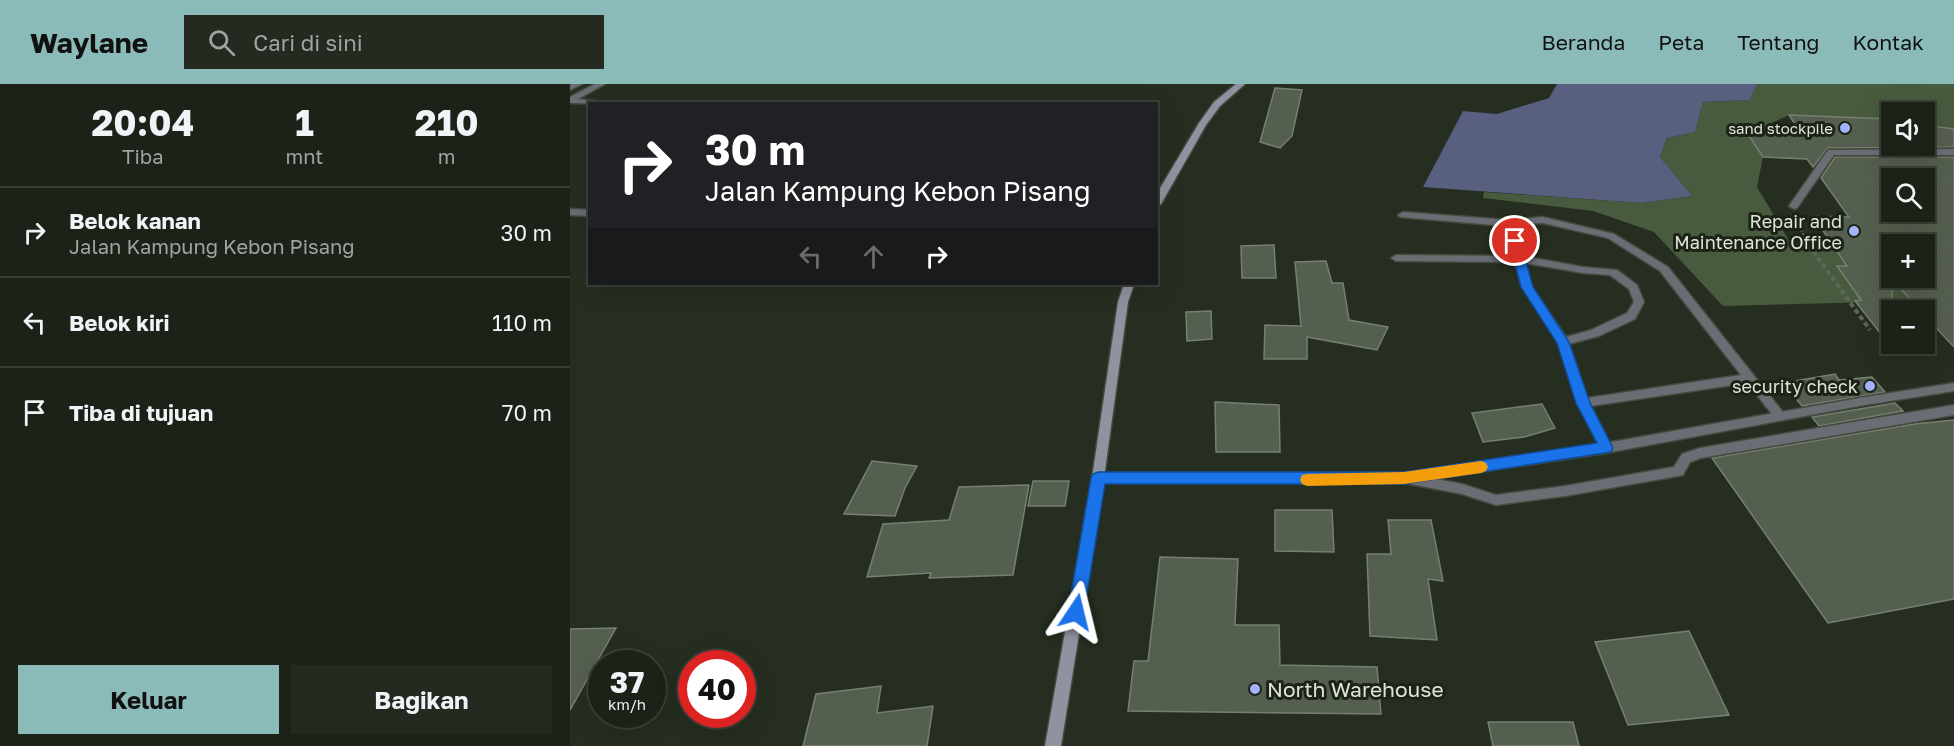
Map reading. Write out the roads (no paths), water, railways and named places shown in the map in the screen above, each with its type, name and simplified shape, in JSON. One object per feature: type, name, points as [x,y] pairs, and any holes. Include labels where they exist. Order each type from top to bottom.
[{"type":"street","points":[[570,88],[578,84]]},
{"type":"street","points":[[570,100],[601,84]]},
{"type":"street","points":[[1158,201],[1202,125],[1217,104],[1241,84]]},
{"type":"street","points":[[570,100],[593,102]]},
{"type":"street","points":[[1794,206],[1831,152],[1954,152]]},
{"type":"street","points":[[570,212],[588,213]]},
{"type":"street","points":[[1403,215],[1509,223],[1543,220],[1611,236],[1664,269],[1780,416]]},
{"type":"street","points":[[1509,223],[1527,287],[1563,342],[1583,403],[1606,448]]},
{"type":"street","points":[[1396,258],[1520,259],[1583,270],[1613,272],[1633,287],[1638,302],[1631,316],[1596,333],[1563,342]]},
{"type":"street","points":[[1053,746],[1098,478],[1123,302],[1128,285]]},
{"type":"street","points":[[1583,403],[1749,378]]},
{"type":"street","points":[[1098,478],[1404,478],[1606,448],[1954,387]]},
{"type":"street","points":[[1404,478],[1462,489],[1496,500],[1565,491],[1678,471],[1686,458],[1700,453],[1954,410]]},
{"type":"water","points":[[1557,84],[1757,84],[1750,100],[1703,102],[1695,132],[1667,138],[1660,157],[1692,196],[1641,203],[1423,187],[1463,111],[1497,114],[1549,98]]},
{"type":"place","name":"sand stockpile","points":[[1845,128]]},
{"type":"place","name":"Repair and Maintenance Office","points":[[1854,231]]},
{"type":"place","name":"security check","points":[[1870,386]]},
{"type":"place","name":"North Warehouse","points":[[1255,689]]}]
